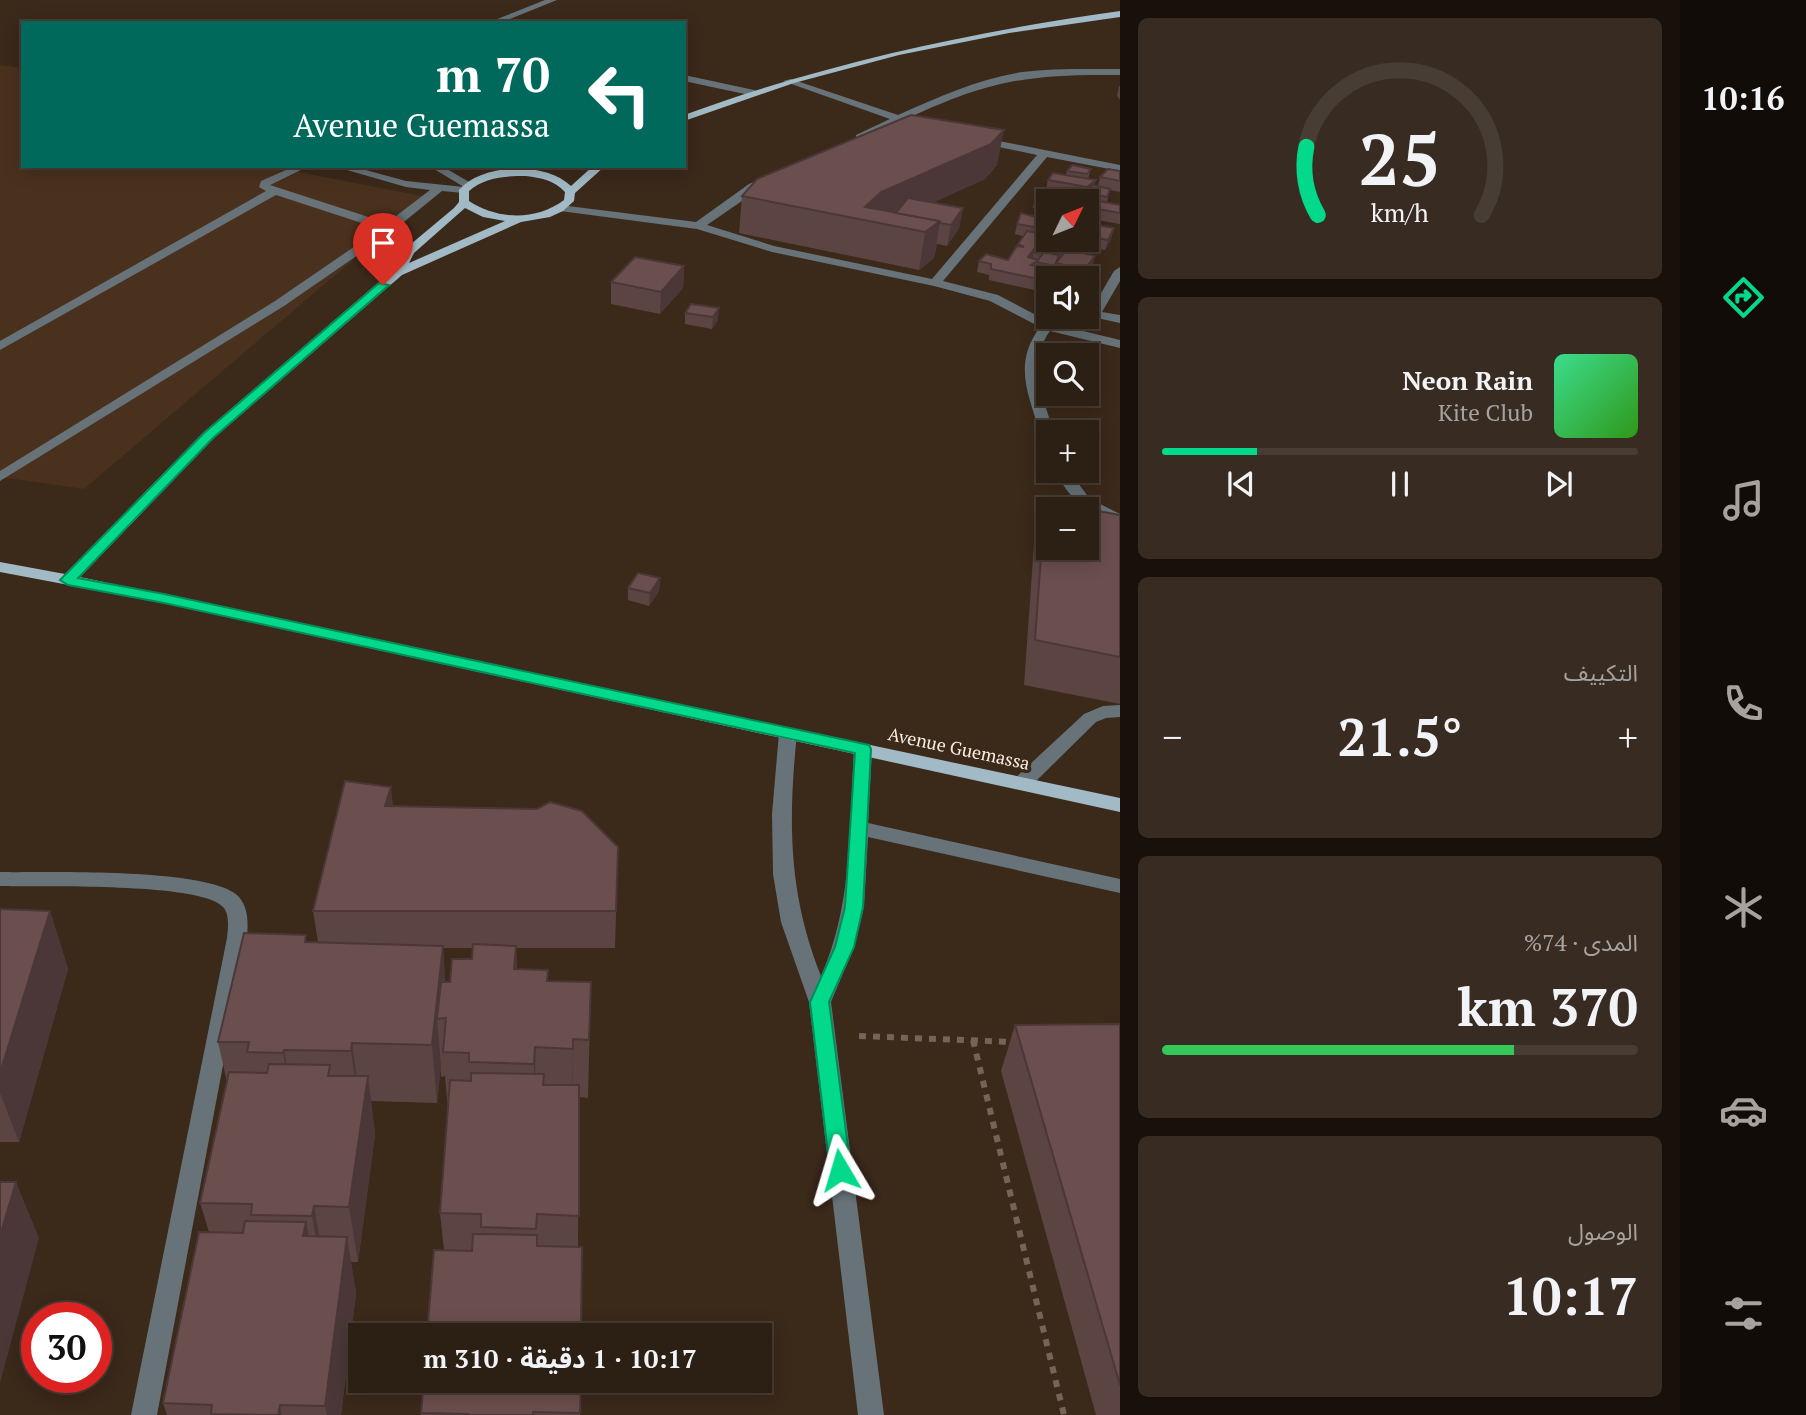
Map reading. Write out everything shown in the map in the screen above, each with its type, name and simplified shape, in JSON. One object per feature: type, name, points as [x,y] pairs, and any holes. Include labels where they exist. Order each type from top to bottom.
[{"type":"main road","points":[[686,117],[788,81],[977,35],[1120,14]]},
{"type":"main road","points":[[398,272],[409,251],[458,210],[465,192],[481,178],[528,168]]},
{"type":"main road","points":[[68,580],[209,435],[398,272],[523,217],[560,208],[569,201],[570,192],[598,168]]},
{"type":"main road","points":[[513,173],[551,178],[564,184],[570,192]]},
{"type":"main road","points":[[465,192],[473,209],[489,215],[523,217]]},
{"type":"main road","name":"Avenue Guemassa","points":[[0,567],[164,598],[1120,805]]},
{"type":"street","points":[[496,21],[553,0]]},
{"type":"street","points":[[851,141],[1003,78],[1028,74],[1120,72]]},
{"type":"street","points":[[686,78],[754,93]]},
{"type":"street","points":[[788,81],[918,125]]},
{"type":"street","points":[[971,138],[1120,167]]},
{"type":"street","points":[[935,283],[1044,153]]},
{"type":"street","points":[[299,168],[265,183],[264,187],[390,228]]},
{"type":"street","points":[[346,168],[406,184],[465,192]]},
{"type":"street","points":[[436,168],[465,192]]},
{"type":"street","points":[[698,226],[753,186],[777,174]]},
{"type":"street","points":[[0,477],[7,465],[298,290],[390,228],[439,188]]},
{"type":"street","points":[[0,346],[106,288],[218,220],[273,192]]},
{"type":"street","points":[[560,208],[698,226],[772,248],[935,283],[994,299],[1036,320]]},
{"type":"street","points":[[1099,306],[1120,271]]},
{"type":"street","points":[[1099,315],[1120,319]]},
{"type":"street","points":[[1043,420],[1030,375],[1034,344],[1045,329]]},
{"type":"street","points":[[1058,329],[1120,344]]},
{"type":"street","points":[[1073,333],[1077,329]]},
{"type":"street","points":[[1067,483],[1072,493],[1097,512],[1120,519]]},
{"type":"street","points":[[1021,783],[1090,718],[1103,712],[1120,711]]},
{"type":"street","points":[[789,733],[780,811],[786,894],[797,941],[820,1002],[871,1415]]},
{"type":"street","points":[[820,1002],[844,947],[854,907],[863,749]]},
{"type":"street","points":[[860,828],[1120,886]]},
{"type":"street","points":[[0,880],[172,884],[206,889],[230,900],[239,917],[144,1415]]},
{"type":"path","points":[[823,1034],[1026,1042]]},
{"type":"path","points":[[973,1040],[1064,1415]]},
{"type":"shaded area","points":[[0,65],[21,68],[21,168],[278,168],[427,197],[84,489],[0,477]]},
{"type":"building","points":[[911,115],[1004,130],[991,144],[881,192],[865,207],[940,221],[925,232],[742,196],[757,179]]},
{"type":"building","points":[[1072,165],[1091,169],[1087,174],[1067,171]]},
{"type":"building","points":[[1108,169],[1120,171],[1120,181],[1100,177]]},
{"type":"building","points":[[1053,173],[1096,180],[1087,187],[1048,180]]},
{"type":"building","points":[[1093,185],[1110,189],[1107,197],[1099,195],[1099,189],[1091,189]]},
{"type":"building","points":[[908,198],[963,208],[951,225],[896,213]]},
{"type":"building","points":[[1099,201],[1120,205],[1120,213],[1099,209]]},
{"type":"building","points":[[1021,213],[1036,217],[1036,227],[1017,224]]},
{"type":"building","points":[[1099,225],[1114,228],[1108,240],[1099,238]]},
{"type":"building","points":[[1027,231],[1036,232],[1036,248],[1028,257],[1038,260],[1044,252],[1059,255],[1055,266],[1036,262],[1031,265],[1036,266],[1036,278],[991,269],[991,264],[979,261],[986,254],[1008,260],[1017,246],[1024,247],[1018,244]]},
{"type":"building","points":[[1065,252],[1095,256],[1087,266],[1056,263]]},
{"type":"building","points":[[635,257],[684,266],[661,292],[611,282]]},
{"type":"building","points":[[691,304],[719,308],[713,317],[685,313]]},
{"type":"building","points":[[1099,511],[1120,515],[1120,657],[1035,640],[1041,560],[1099,560]]},
{"type":"building","points":[[638,573],[660,578],[650,593],[628,588]]},
{"type":"building","points":[[345,781],[391,787],[385,806],[537,809],[550,802],[582,811],[618,847],[616,911],[313,911]]},
{"type":"building","points":[[0,909],[50,911],[0,1073]]},
{"type":"building","points":[[244,933],[306,935],[305,942],[443,946],[432,1045],[352,1043],[351,1051],[284,1050],[283,1053],[247,1052],[249,1042],[218,1042]]},
{"type":"building","points":[[473,944],[516,946],[514,969],[548,970],[547,981],[591,982],[589,1040],[573,1039],[573,1049],[535,1047],[534,1064],[469,1062],[469,1053],[443,1052],[446,1018],[437,1019],[441,982],[450,982],[452,959],[472,959]]},
{"type":"building","points":[[1120,1024],[1120,1385],[1015,1025]]},
{"type":"building","points":[[269,1064],[330,1065],[328,1076],[368,1076],[349,1207],[314,1206],[312,1216],[251,1215],[252,1204],[200,1203],[229,1072],[267,1073]]},
{"type":"building","points":[[471,1073],[544,1074],[543,1085],[579,1085],[579,1216],[537,1214],[536,1229],[481,1227],[481,1214],[440,1213],[450,1080],[471,1081]]},
{"type":"building","points":[[0,1182],[16,1182],[0,1236]]},
{"type":"building","points":[[245,1221],[306,1222],[303,1236],[347,1237],[325,1406],[280,1405],[278,1415],[211,1414],[212,1405],[163,1403],[199,1232],[243,1233]]},
{"type":"building","points":[[473,1234],[537,1235],[537,1246],[582,1247],[581,1323],[428,1323],[434,1250],[472,1251]]},
{"type":"building","points":[[423,1393],[581,1393],[580,1413],[421,1413]]},
{"type":"route","points":[[383,285],[209,435],[68,580],[164,598],[863,749],[854,907],[844,947],[820,1002],[840,1170]]}]
